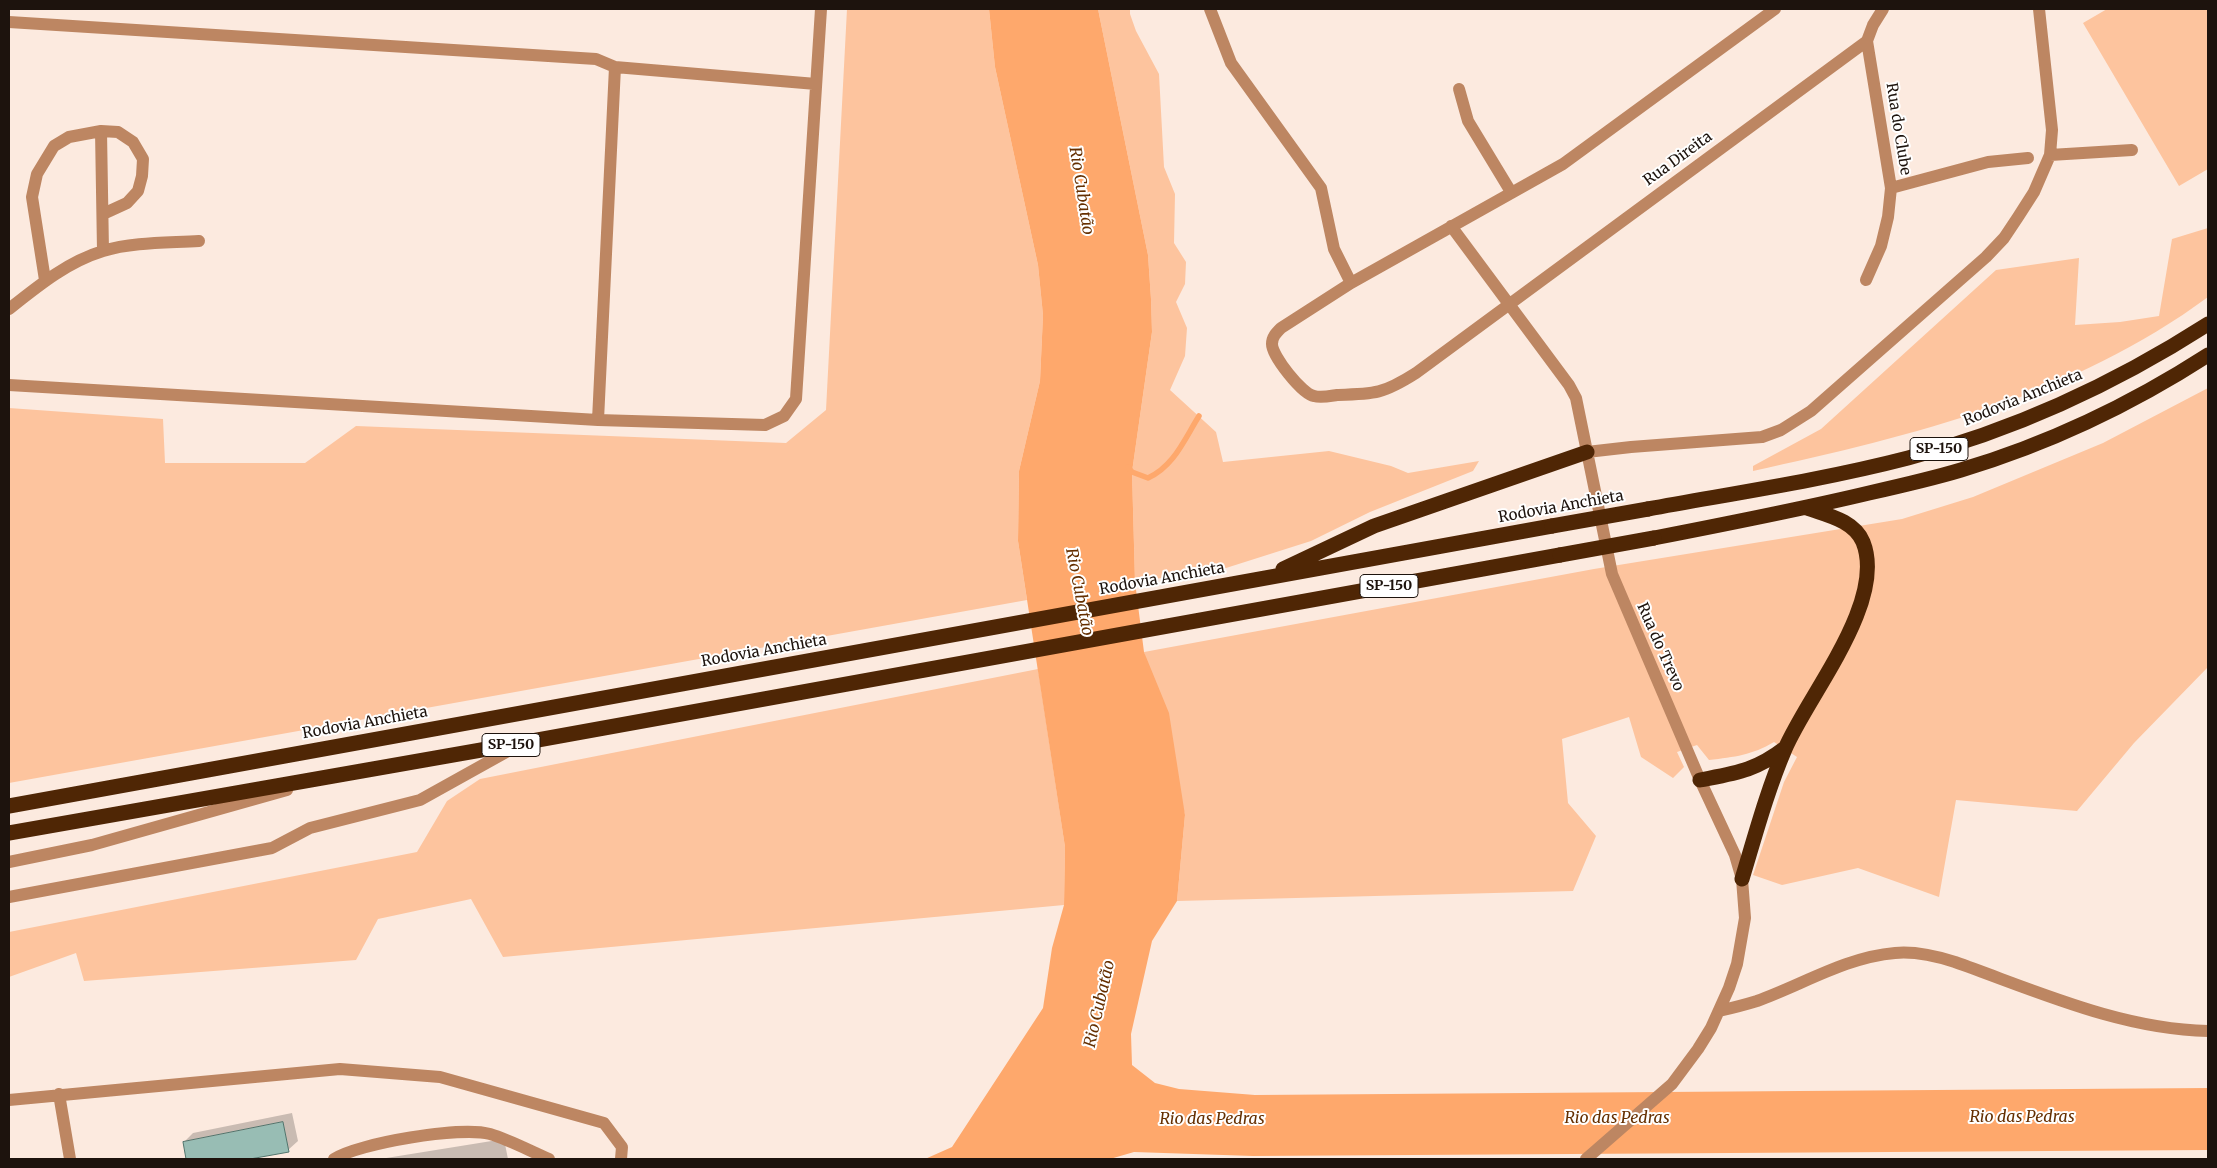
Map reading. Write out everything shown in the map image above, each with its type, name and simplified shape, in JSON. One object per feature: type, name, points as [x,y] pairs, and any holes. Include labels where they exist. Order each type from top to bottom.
[{"type":"highway","name":"Rodovia Anchieta","points":[[9,806],[1864,469],[1991,432],[2070,399],[2147,361],[2208,324]]},
{"type":"highway","name":"SP-150","points":[[9,833],[521,744],[1013,653],[1654,538],[1806,508],[1934,478],[2000,458],[2113,409],[2208,356]]},
{"type":"highway","points":[[1263,578],[1374,526],[1587,452]]},
{"type":"highway","points":[[1742,879],[1768,794],[1785,748],[1854,623],[1866,586],[1866,552],[1863,541],[1856,531],[1847,524],[1806,508]]},
{"type":"highway","points":[[1700,780],[1746,771],[1769,760],[1785,748]]},
{"type":"street","points":[[9,385],[598,420],[765,425],[784,416],[796,399],[821,9]]},
{"type":"street","points":[[1210,9],[1231,63],[1321,188],[1334,249],[1351,283]]},
{"type":"street","name":"Rua Direita","points":[[1775,9],[1579,153],[1351,283],[1281,328],[1273,337],[1272,346],[1282,364],[1303,391],[1314,396],[1377,394],[1395,387],[1867,41]]},
{"type":"street","points":[[1867,41],[1873,25],[1883,9]]},
{"type":"street","points":[[1587,452],[1631,447],[1742,440],[1762,437],[1797,422],[1986,257],[2004,238],[2034,192],[2050,155],[2052,130],[2039,9]]},
{"type":"street","points":[[9,22],[596,59],[615,67],[816,84]]},
{"type":"street","name":"Rua do Clube","points":[[1866,280],[1881,246],[1888,217],[1891,188],[1867,41]]},
{"type":"street","points":[[598,420],[615,67]]},
{"type":"street","points":[[1459,89],[1468,122],[1511,192]]},
{"type":"street","points":[[45,280],[32,196],[37,174],[54,146],[69,137],[100,131],[118,132],[133,142],[143,158],[142,176],[138,191],[127,203],[102,214]]},
{"type":"street","points":[[100,131],[103,251]]},
{"type":"street","points":[[2050,155],[2132,150]]},
{"type":"street","points":[[1891,188],[1988,162],[2028,158]]},
{"type":"street","name":"Rua do Trevo","points":[[1451,226],[1569,385],[1576,398],[1612,574],[1700,780],[1735,855],[1742,879],[1745,918],[1736,964],[1719,1011],[1703,1042],[1666,1089],[1586,1159]]},
{"type":"street","points":[[9,309],[45,280],[75,263],[103,251],[125,247],[199,241]]},
{"type":"street","points":[[9,897],[272,848],[310,828],[420,800],[521,744]]},
{"type":"street","points":[[9,862],[92,845],[345,774]]},
{"type":"street","points":[[9,888],[40,892]]},
{"type":"street","points":[[1719,1011],[1756,1001],[1847,964],[1895,953],[1913,953],[1955,962],[2094,1012],[2158,1027],[2208,1031]]},
{"type":"street","points":[[9,1100],[340,1069],[440,1077],[604,1123],[622,1147],[621,1159]]},
{"type":"street","points":[[59,1094],[70,1159]]},
{"type":"street","points":[[334,1159],[363,1146],[466,1131],[489,1134],[549,1159]]},
{"type":"shaded area","points":[[847,9],[989,9],[995,67],[1038,265],[1043,315],[1040,381],[1019,471],[1018,541],[1027,600],[9,783],[9,408],[163,419],[165,463],[305,463],[356,426],[786,443],[826,410]]},
{"type":"shaded area","points":[[1098,9],[1130,9],[1136,31],[1159,74],[1164,167],[1175,194],[1174,243],[1186,262],[1185,284],[1176,302],[1187,328],[1185,356],[1170,390],[1216,432],[1223,462],[1329,451],[1391,466],[1408,473],[1479,461],[1473,471],[1370,512],[1311,541],[1226,568],[1135,582],[1132,472],[1152,332],[1151,299],[1148,255]]},
{"type":"shaded area","points":[[2107,9],[2208,9],[2208,169],[2179,186],[2083,23]]},
{"type":"shaded area","points":[[2208,228],[2208,297],[2157,331],[2103,361],[2047,386],[1990,408],[1932,427],[1813,458],[1753,471],[1753,466],[1821,429],[1996,270],[2079,258],[2075,325],[2120,322],[2159,316],[2172,239]]},
{"type":"shaded area","points":[[2208,388],[2208,667],[2134,743],[2077,811],[1956,800],[1939,897],[1858,868],[1782,885],[1753,875],[1784,782],[1797,757],[1774,742],[1743,755],[1709,760],[1697,745],[1677,752],[1684,767],[1673,778],[1641,757],[1629,717],[1562,739],[1568,803],[1596,836],[1573,891],[1177,901],[1185,815],[1144,652],[1594,569],[1902,519],[1973,497],[2103,443]]},
{"type":"shaded area","points":[[1038,669],[1065,847],[1064,905],[503,957],[471,899],[378,919],[356,960],[84,981],[76,953],[9,977],[9,932],[417,852],[447,801],[480,779]]},
{"type":"water","points":[[989,9],[1098,9],[1148,255],[1152,332],[1132,472],[1135,582],[1144,652],[1169,713],[1185,815],[1177,901],[1152,941],[1131,1034],[1132,1065],[1155,1083],[1179,1089],[1255,1095],[2208,1088],[2208,1150],[1253,1156],[1134,1152],[1110,1159],[925,1159],[952,1147],[1043,1008],[1052,948],[1064,905],[1065,847],[1018,541],[1019,471],[1040,381],[1043,315],[1038,265],[995,67]]},
{"type":"building","points":[[283,1122],[289,1152],[250,1159],[186,1159],[183,1142]]},
{"type":"waterway","points":[[1128,467],[1132,472],[1148,478],[1157,473],[1178,452],[1199,416]]},
{"type":"water label","name":"Rio Cubatão","points":[[1081,191]]},
{"type":"water label","name":"Rio Cubatão","points":[[1079,592]]},
{"type":"water label","name":"Rio Cubatão","points":[[1100,1004]]},
{"type":"water label","name":"Rio das Pedras","points":[[2022,1117]]},
{"type":"water label","name":"Rio das Pedras","points":[[1617,1118]]},
{"type":"water label","name":"Rio das Pedras","points":[[1212,1119]]}]
